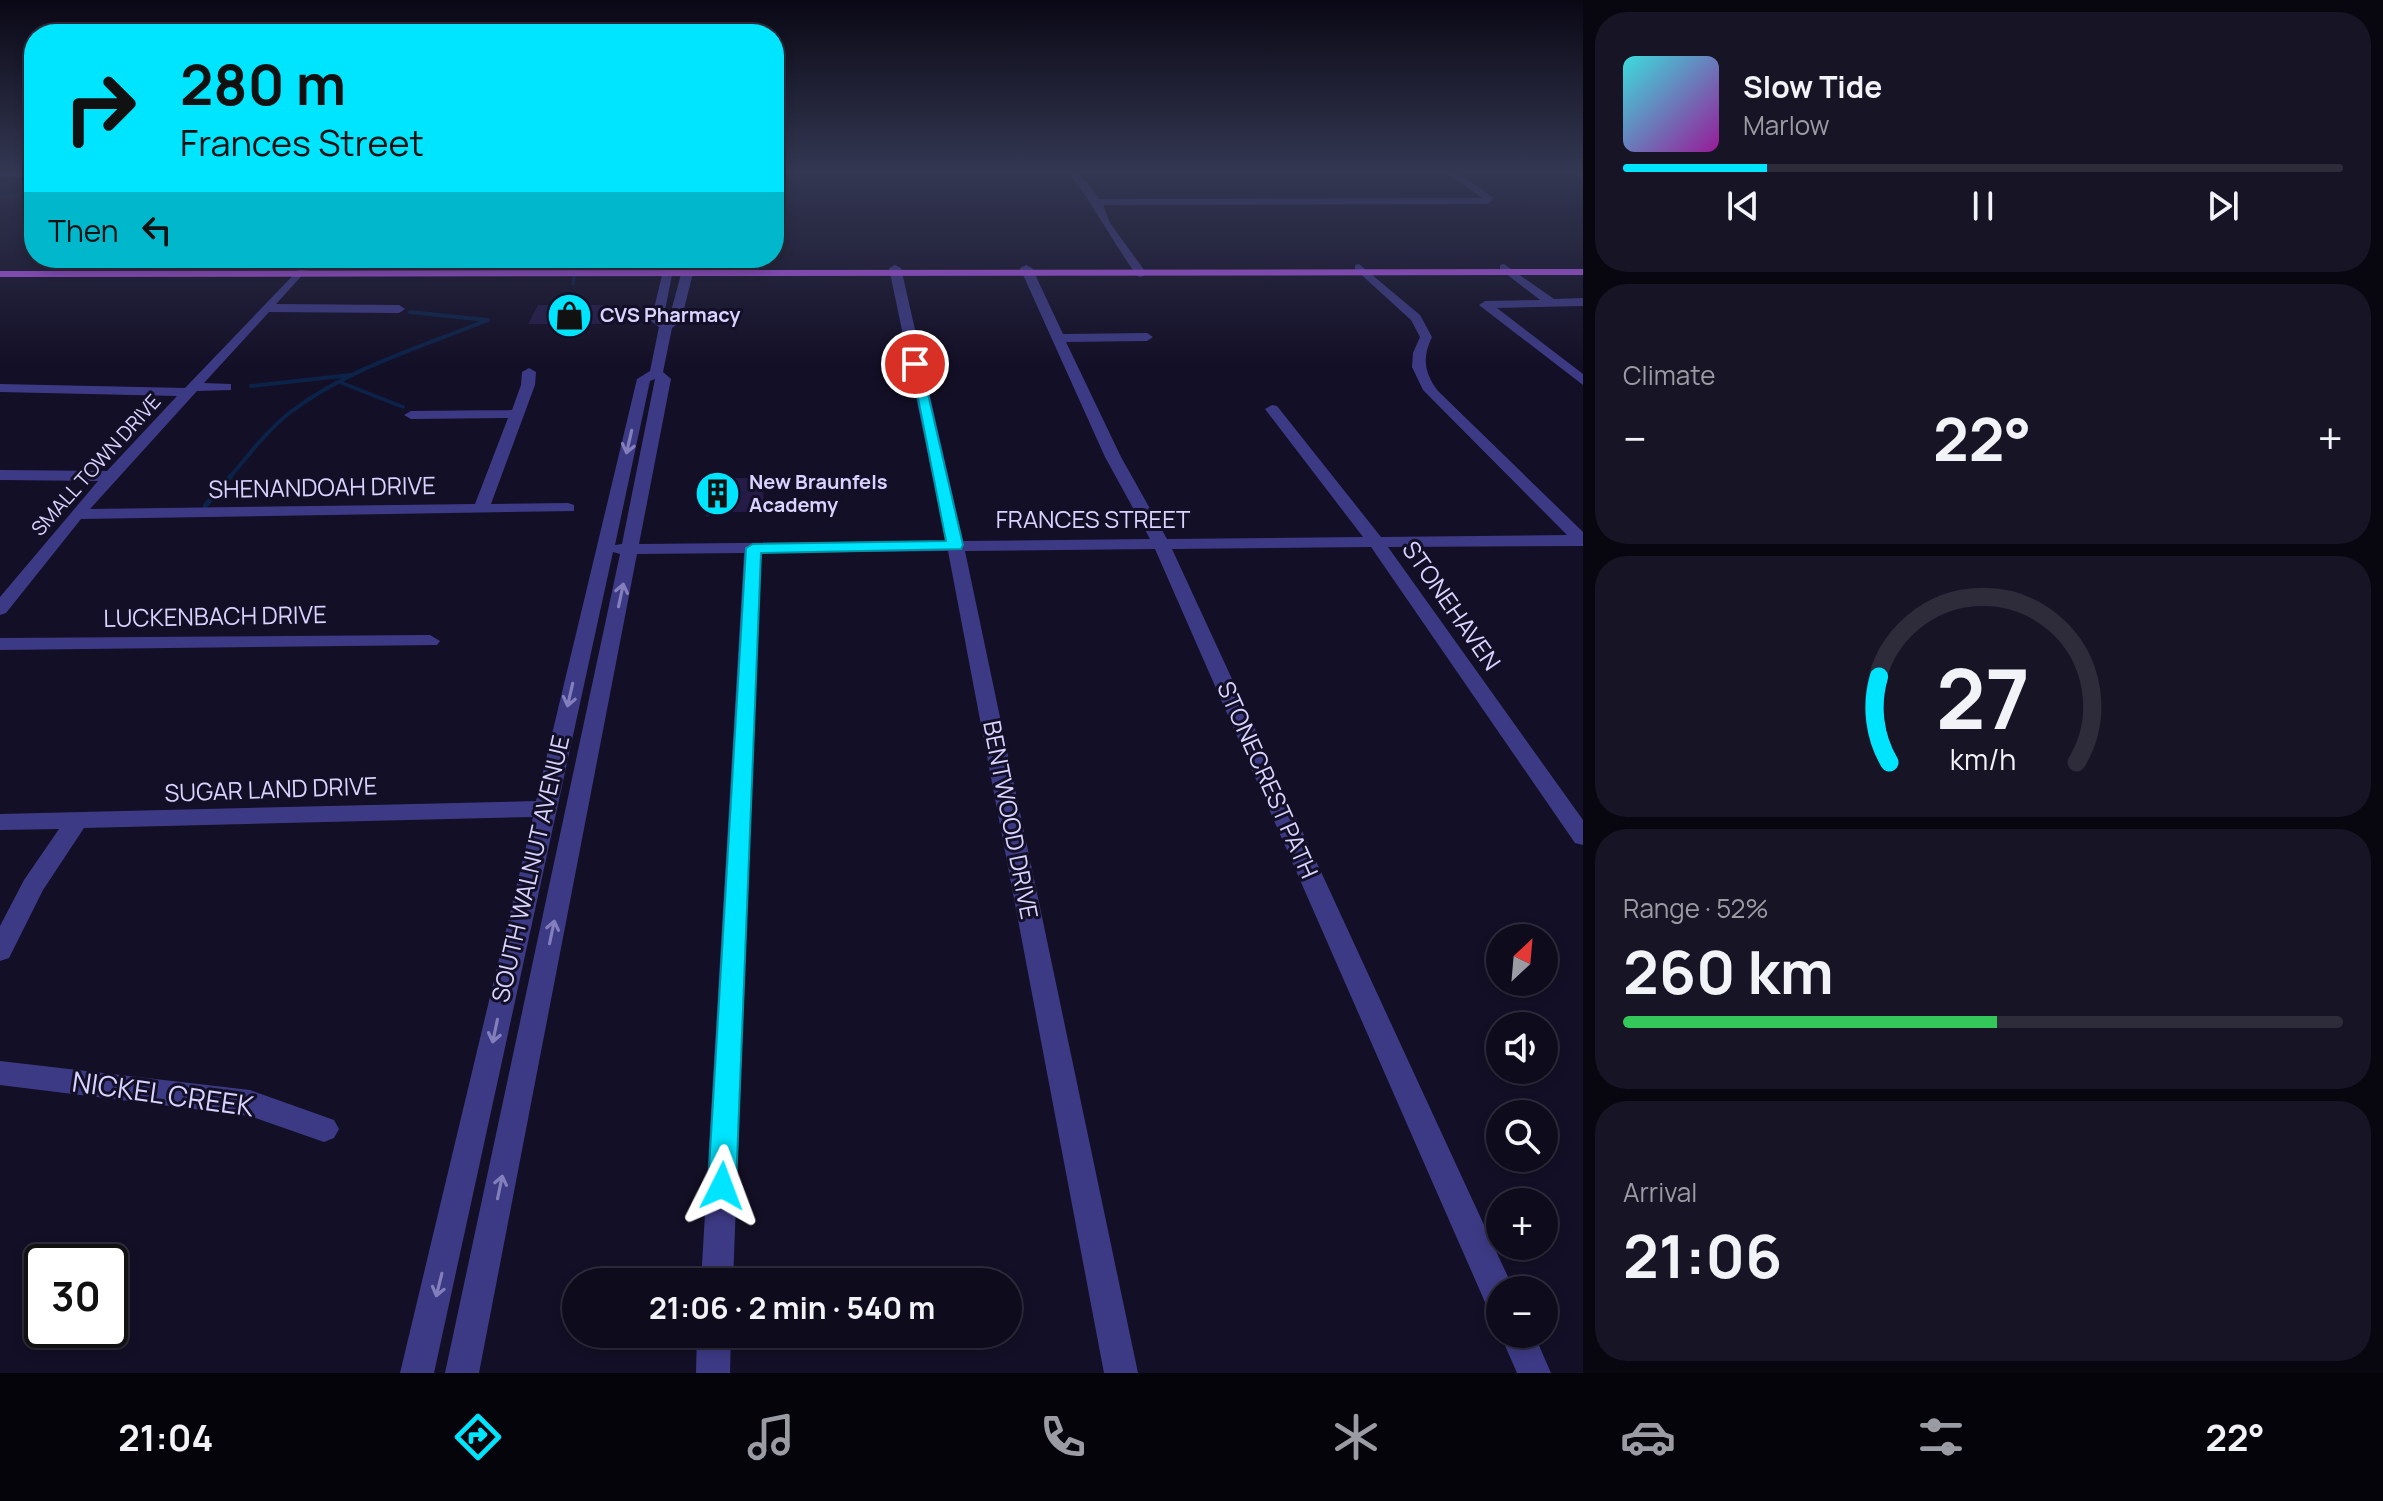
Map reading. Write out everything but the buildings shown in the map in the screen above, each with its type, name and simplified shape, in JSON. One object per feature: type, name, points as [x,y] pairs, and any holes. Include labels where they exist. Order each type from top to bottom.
[{"type":"main road","points":[[0,271],[1583,269]]},
{"type":"street","points":[[1115,237],[1139,270]]},
{"type":"street","name":"SOUTH WALNUT AVENUE","points":[[666,326],[657,321],[678,268]]},
{"type":"street","name":"SOUTH WALNUT AVENUE","points":[[656,373],[666,326],[675,321],[678,268]]},
{"type":"street","points":[[1508,269],[1550,302]]},
{"type":"street","points":[[1363,270],[1416,318],[1426,337],[1420,346],[1417,366],[1426,386],[1461,424],[1583,540]]},
{"type":"street","name":"SMALL TOWN DRIVE","points":[[0,609],[76,514],[299,271]]},
{"type":"street","name":"BENTWOOD DRIVE","points":[[895,271],[955,545],[1121,1373]]},
{"type":"street","name":"STONECREST PATH","points":[[1027,271],[1113,457],[1161,544],[1491,1276]]},
{"type":"street","points":[[1583,302],[1485,305],[1583,381]]},
{"type":"street","points":[[266,308],[399,309]]},
{"type":"street","points":[[1059,338],[1147,337]]},
{"type":"street","points":[[481,510],[517,414],[529,372]]},
{"type":"street","name":"SOUTH WALNUT AVENUE","points":[[417,1373],[644,379],[656,373]]},
{"type":"street","name":"SOUTH WALNUT AVENUE","points":[[462,1373],[664,379],[656,373]]},
{"type":"street","name":"SMALL TOWN DRIVE","points":[[191,390],[226,387]]},
{"type":"street","points":[[0,388],[191,390]]},
{"type":"street","name":"STONEHAVEN","points":[[1272,409],[1376,542],[1583,837]]},
{"type":"street","points":[[411,415],[517,414]]},
{"type":"street","points":[[0,475],[111,476]]},
{"type":"street","name":"SHENANDOAH DRIVE","points":[[76,514],[568,508]]},
{"type":"street","name":"FRANCES STREET","points":[[604,548],[1583,540]]},
{"type":"street","points":[[718,1268],[753,548]]},
{"type":"street","name":"LUCKENBACH DRIVE","points":[[0,644],[430,641]]},
{"type":"street","name":"SUGAR LAND DRIVE","points":[[0,822],[544,809]]},
{"type":"street","points":[[0,951],[33,886],[76,822]]},
{"type":"street","name":"NICKEL CREEK","points":[[0,1073],[250,1103],[324,1129]]},
{"type":"street","points":[[713,1373],[714,1348]]},
{"type":"street","points":[[1523,1348],[1534,1373]]},
{"type":"waterway","points":[[573,284],[574,277]]},
{"type":"waterway","points":[[410,312],[486,320]]},
{"type":"waterway","points":[[229,478],[275,426],[314,396],[387,359],[488,320]]},
{"type":"waterway","points":[[251,386],[351,375]]},
{"type":"waterway","points":[[342,383],[403,407]]},
{"type":"waterway","points":[[205,506],[231,476]]},
{"type":"place","name":"CVS Pharmacy","points":[[569,315]]},
{"type":"place","name":"New Braunfels Academy","points":[[718,493]]},
{"type":"route","points":[[722,1186],[753,548],[955,545],[915,364]]}]
